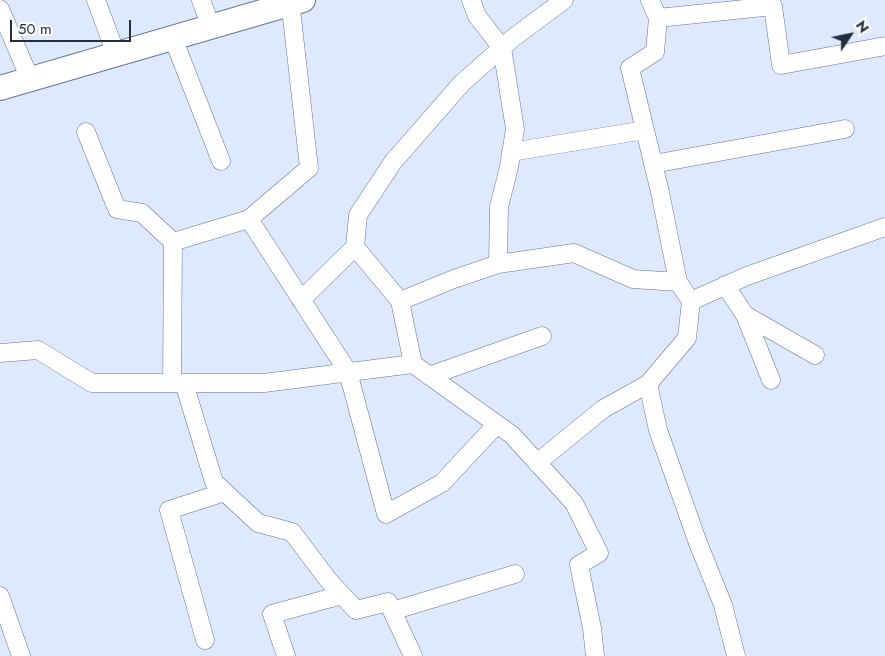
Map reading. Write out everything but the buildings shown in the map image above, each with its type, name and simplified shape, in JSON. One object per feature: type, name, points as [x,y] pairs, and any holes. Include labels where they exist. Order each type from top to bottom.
[{"type":"main road","points":[[0,88],[295,1]]},
{"type":"street","points":[[96,0],[116,54]]},
{"type":"street","points":[[201,0],[211,27]]},
{"type":"street","points":[[472,0],[477,16],[502,48],[515,129],[499,207],[498,264]]},
{"type":"street","points":[[301,300],[355,247],[358,215],[393,162],[462,84],[502,48],[564,0]]},
{"type":"street","points":[[537,463],[603,409],[648,384],[686,338],[691,301],[678,282],[630,68],[655,52],[658,18],[650,0]]},
{"type":"street","points":[[173,242],[249,219],[308,168],[295,1]]},
{"type":"street","points":[[658,18],[739,5],[773,6],[781,65],[885,46]]},
{"type":"street","points":[[0,9],[30,79]]},
{"type":"street","points":[[173,38],[221,161]]},
{"type":"street","points":[[653,164],[845,129]]},
{"type":"street","points":[[511,152],[645,130]]},
{"type":"street","points":[[86,132],[117,209],[142,213],[173,242],[178,383],[214,482],[258,523],[292,532],[328,581],[356,610],[388,602],[413,656]]},
{"type":"street","points":[[249,219],[348,372],[386,514],[442,483],[497,424]]},
{"type":"street","points":[[691,301],[747,276],[885,227]]},
{"type":"street","points":[[355,247],[400,301],[413,364],[512,435],[574,503],[599,553],[579,565],[592,628],[595,656]]},
{"type":"street","points":[[400,301],[454,279],[498,264],[574,253],[633,279],[678,282]]},
{"type":"street","points":[[726,286],[746,315],[771,380]]},
{"type":"street","points":[[746,315],[815,355]]},
{"type":"street","points":[[429,376],[542,336]]},
{"type":"street","points":[[0,353],[38,350],[92,383],[264,383],[413,364]]},
{"type":"street","points":[[648,384],[658,430],[698,543],[723,605],[736,656]]},
{"type":"street","points":[[205,640],[168,510],[225,492]]},
{"type":"street","points":[[392,612],[515,574]]},
{"type":"street","points":[[286,656],[272,614],[342,595]]},
{"type":"street","points":[[0,596],[20,656]]}]
